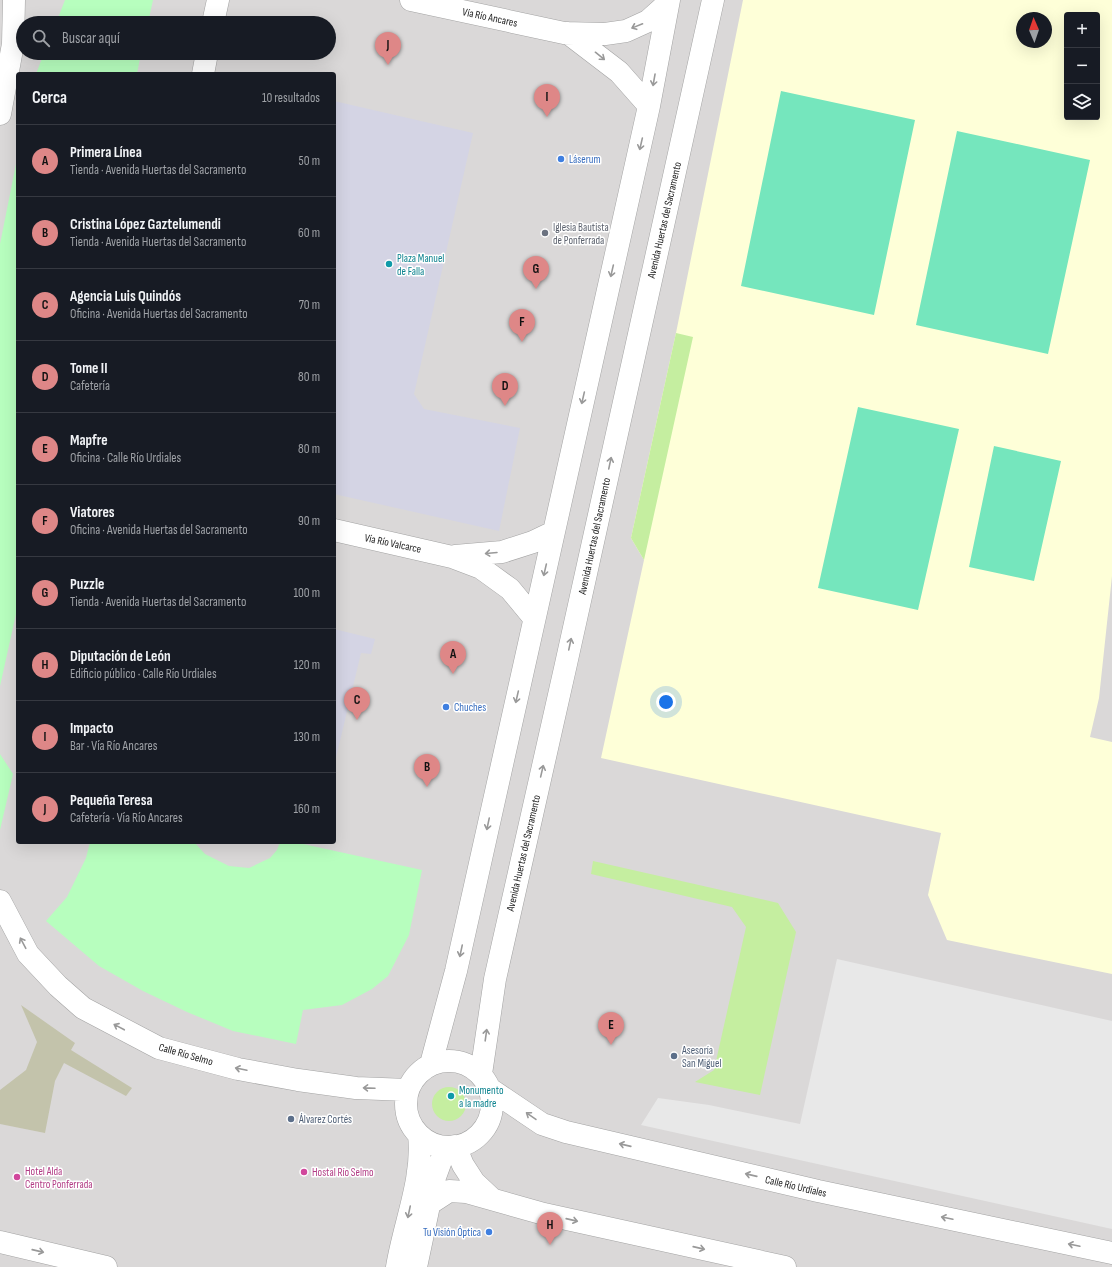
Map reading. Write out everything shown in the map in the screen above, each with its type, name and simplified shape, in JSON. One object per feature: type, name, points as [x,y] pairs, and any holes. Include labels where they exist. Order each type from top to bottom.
[{"type":"street","points":[[0,114],[13,44],[14,0]]},
{"type":"street","points":[[24,16],[30,0]]},
{"type":"street","points":[[215,16],[218,0]]},
{"type":"street","name":"Vía Río Ancares","points":[[411,0],[568,33],[605,34],[626,31],[648,21],[669,1]]},
{"type":"street","name":"Avenida Huertas del Sacramento","points":[[486,1082],[495,979],[713,0]]},
{"type":"street","points":[[431,1064],[456,971],[649,106],[669,1]]},
{"type":"street","name":"Vía Río Ancares","points":[[568,33],[619,72],[649,106]]},
{"type":"street","points":[[13,44],[16,36]]},
{"type":"street","points":[[203,72],[206,60]]},
{"type":"street","name":"Vía Río Valcarce","points":[[336,530],[452,556],[481,568],[510,589],[534,618]]},
{"type":"street","name":"Vía Río Valcarce","points":[[452,556],[502,552],[533,542],[554,532]]},
{"type":"street","name":"Calle Río Selmo","points":[[0,901],[28,954],[58,986],[83,1008],[158,1048],[238,1069],[298,1080],[356,1088],[408,1090]]},
{"type":"street","points":[[444,1061],[458,1061],[470,1066],[486,1082],[493,1106],[490,1118],[485,1128],[477,1137],[467,1143],[451,1147],[435,1144],[419,1135],[412,1126],[406,1104],[408,1090],[414,1080],[431,1064],[444,1061]]},
{"type":"street","name":"Calle Río Urdiales","points":[[486,1082],[542,1124],[566,1132],[818,1191],[1112,1253]]},
{"type":"street","points":[[397,1267],[418,1174],[421,1150],[419,1135]]},
{"type":"street","points":[[416,1267],[434,1177],[451,1147]]},
{"type":"street","points":[[451,1147],[474,1182],[493,1200]]},
{"type":"street","points":[[429,1204],[449,1191],[466,1192],[544,1214],[784,1267]]},
{"type":"street","points":[[0,1242],[106,1267]]},
{"type":"shaded area","points":[[0,0],[1112,0],[1112,1267],[0,1267]]},
{"type":"shaded area","points":[[743,0],[1112,0],[1112,576],[1099,698],[1090,737],[1112,742],[1112,974],[947,940],[928,895],[941,833],[601,758],[644,560],[631,538],[676,333]]},
{"type":"shaded area","name":"Plaza Manuel de Falla","points":[[336,101],[473,133],[414,394],[424,409],[520,428],[499,531],[336,494]]},
{"type":"shaded area","points":[[336,629],[375,639],[371,654],[361,653],[336,758]]},
{"type":"shaded area","points":[[837,959],[1112,1021],[1112,1229],[641,1125],[658,1098],[709,1105],[800,1124]]},
{"type":"shaded area","points":[[21,1005],[75,1043],[71,1050],[132,1088],[126,1096],[64,1063],[55,1081],[45,1133],[0,1124],[0,1090],[26,1070],[37,1042]]},
{"type":"green space","points":[[65,0],[153,0],[150,16],[59,16]]},
{"type":"green space","points":[[41,60],[140,60],[137,72],[37,72]]},
{"type":"green space","points":[[781,91],[915,120],[874,315],[741,286]]},
{"type":"green space","points":[[957,131],[1090,160],[1048,354],[916,325]]},
{"type":"green space","points":[[16,164],[16,614],[0,686],[0,244]]},
{"type":"green space","points":[[676,333],[693,337],[644,560],[631,538]]},
{"type":"green space","points":[[858,407],[959,429],[918,610],[818,588]]},
{"type":"green space","points":[[994,446],[1061,461],[1034,581],[969,567]]},
{"type":"green space","points":[[0,754],[13,774],[0,830]]},
{"type":"green space","points":[[90,844],[196,844],[205,854],[229,866],[249,868],[270,858],[277,850],[279,844],[303,844],[422,870],[409,935],[388,976],[372,989],[342,1005],[303,1010],[296,1044],[233,1031],[187,1012],[143,991],[99,966],[46,921],[67,897],[86,858]]},
{"type":"green space","points":[[593,861],[778,903],[796,932],[760,1095],[695,1082],[714,1070],[746,927],[732,907],[591,874]]},
{"type":"green space","points":[[446,1087],[452,1087],[461,1092],[465,1098],[465,1110],[461,1116],[452,1121],[446,1121],[437,1116],[432,1107],[432,1101],[437,1092]]},
{"type":"place","name":"Pequeña Teresa","points":[[388,65]]},
{"type":"place","name":"Impacto","points":[[547,117]]},
{"type":"place","name":"Láserum","points":[[561,159]]},
{"type":"place","name":"Iglesia Bautista de Ponferrada","points":[[545,233]]},
{"type":"place","name":"Plaza Manuel de Falla","points":[[389,264]]},
{"type":"place","name":"Puzzle","points":[[536,289]]},
{"type":"place","name":"Viatores","points":[[522,342]]},
{"type":"place","name":"Tome II","points":[[505,406]]},
{"type":"place","name":"Primera Línea","points":[[453,674]]},
{"type":"place","name":"Chuches","points":[[446,707]]},
{"type":"place","name":"Agencia Luis Quindós","points":[[357,720]]},
{"type":"place","name":"Cristina López Gaztelumendi","points":[[427,787]]},
{"type":"place","name":"Mapfre","points":[[611,1045]]},
{"type":"place","name":"Asesoría San Miguel","points":[[674,1056]]},
{"type":"place","name":"Monumento a la madre","points":[[451,1096]]},
{"type":"place","name":"Álvarez Cortés","points":[[291,1119]]},
{"type":"place","name":"Hostal Río Selmo","points":[[304,1172]]},
{"type":"place","name":"Hotel Alda Centro Ponferrada","points":[[17,1177]]},
{"type":"place","name":"Tu Visión Óptica","points":[[489,1232]]},
{"type":"place","name":"Diputación de León","points":[[550,1245]]}]
